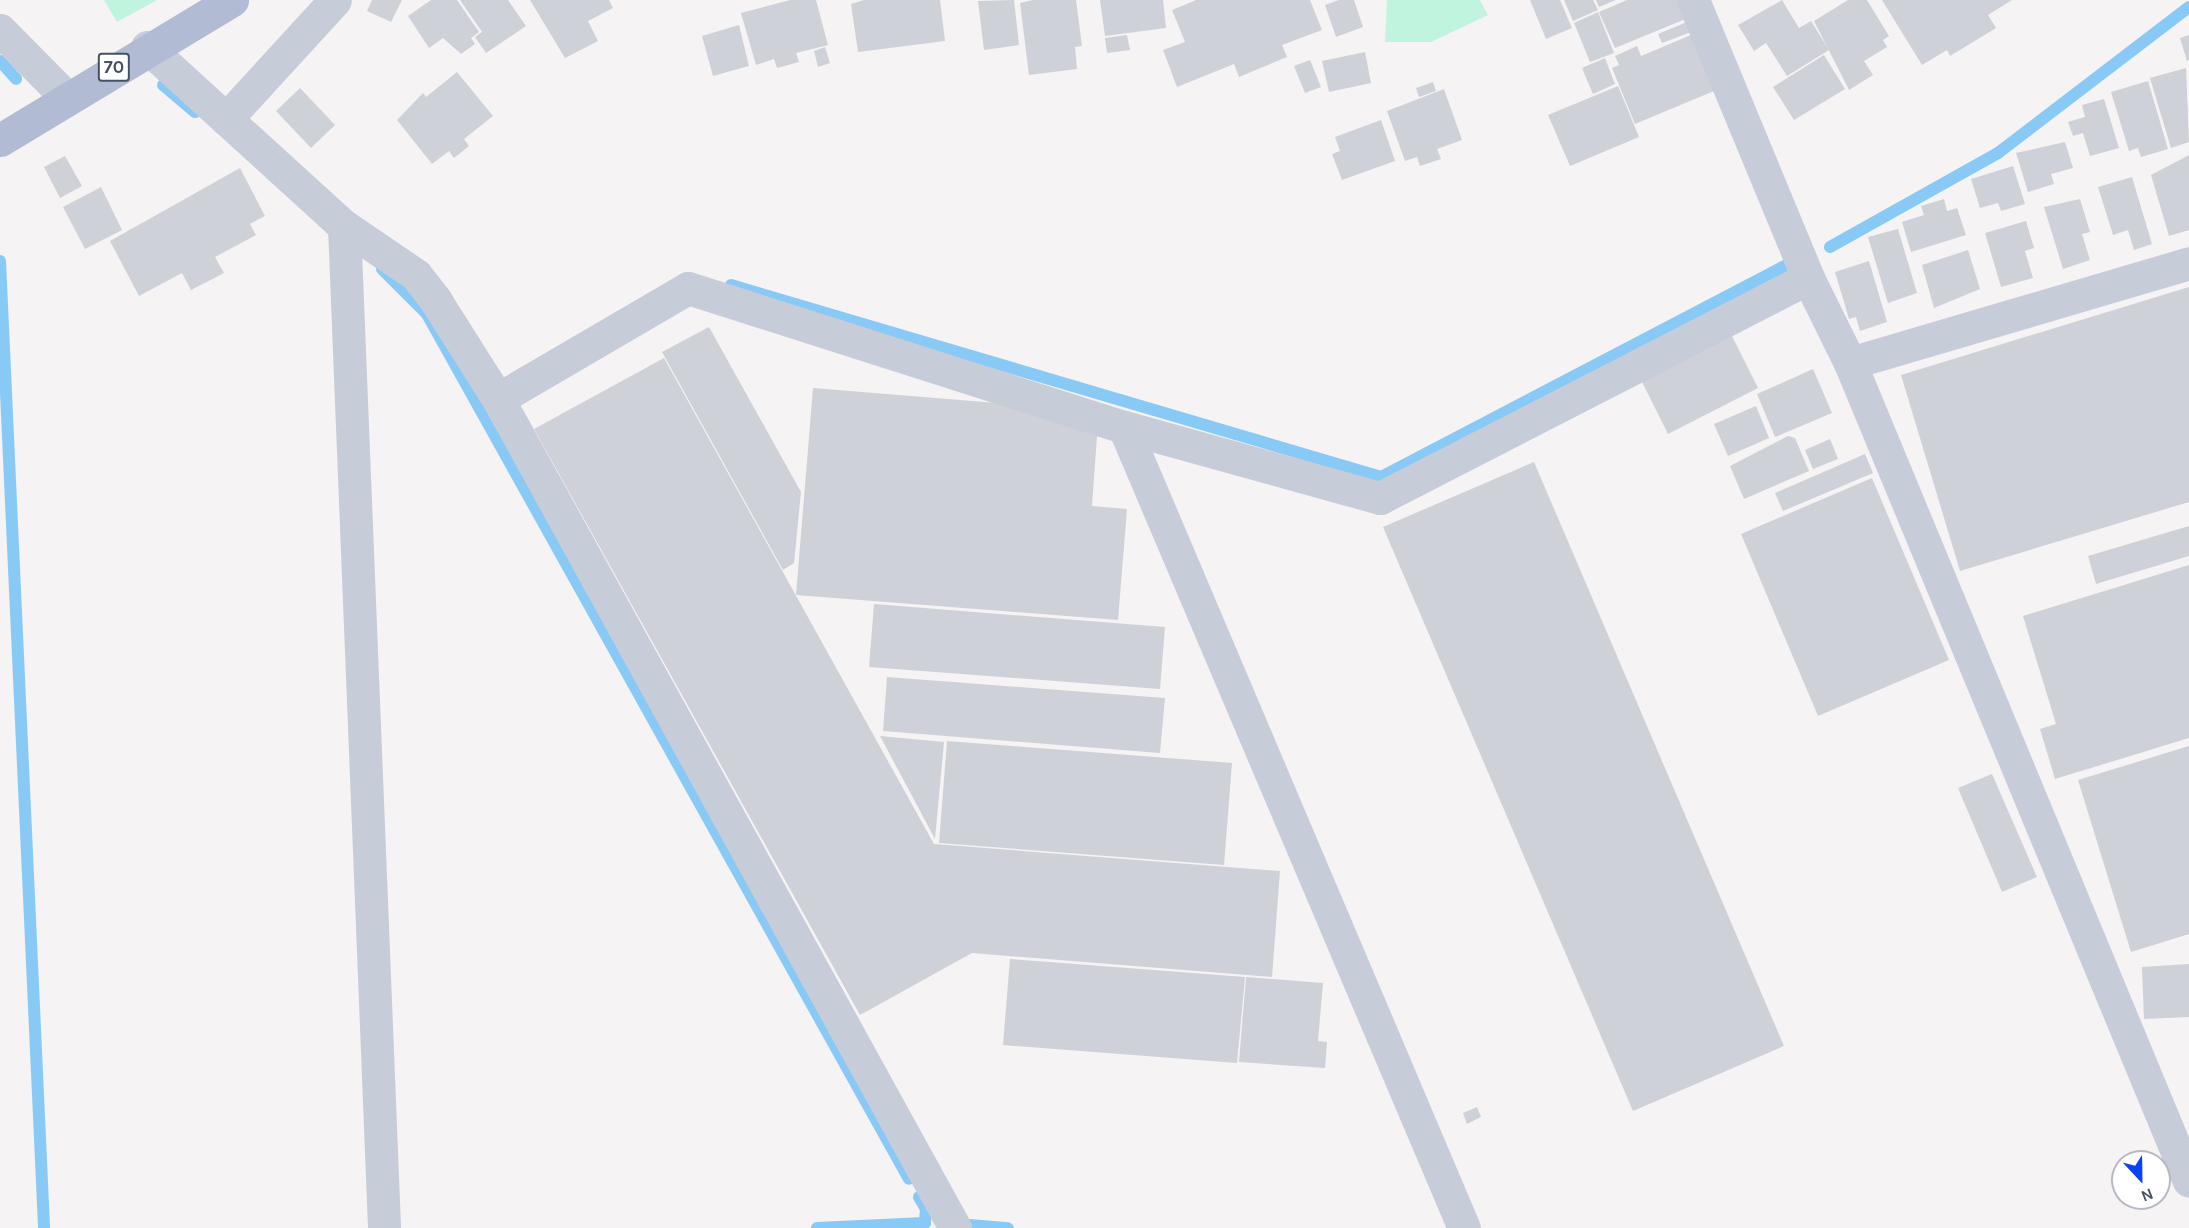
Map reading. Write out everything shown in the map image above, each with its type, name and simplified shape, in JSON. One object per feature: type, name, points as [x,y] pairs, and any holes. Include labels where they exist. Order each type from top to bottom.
[{"type":"main road","name":"70","points":[[0,140],[147,47],[232,0]]},
{"type":"street","points":[[226,119],[335,0]]},
{"type":"street","points":[[1693,0],[1808,278],[1850,363],[2189,1181]]},
{"type":"street","points":[[0,30],[66,97]]},
{"type":"street","points":[[147,47],[344,226],[416,275],[498,399],[955,1228]]},
{"type":"street","points":[[344,226],[384,1228]]},
{"type":"street","points":[[1850,363],[2189,262]]},
{"type":"street","points":[[498,399],[688,288],[1124,427],[1380,498],[1808,278]]},
{"type":"street","points":[[1124,427],[1464,1228]]},
{"type":"green space","points":[[104,0],[157,0],[117,22]]},
{"type":"green space","points":[[1387,0],[1480,0],[1488,15],[1431,42],[1385,42]]},
{"type":"building","points":[[372,0],[402,0],[391,22],[367,11]]},
{"type":"building","points":[[431,0],[457,0],[479,32],[471,38],[475,44],[461,54],[443,38],[429,48],[408,16]]},
{"type":"building","points":[[460,0],[508,0],[526,26],[486,53],[475,37],[482,32]]},
{"type":"building","points":[[530,0],[609,0],[613,8],[588,21],[598,41],[565,58]]},
{"type":"building","points":[[790,0],[816,0],[828,45],[796,53],[799,62],[777,68],[774,59],[756,65],[741,13]]},
{"type":"building","points":[[864,0],[940,0],[945,41],[858,52],[851,4]]},
{"type":"building","points":[[1014,0],[1019,45],[984,50],[978,1]]},
{"type":"building","points":[[1033,0],[1076,0],[1082,46],[1075,47],[1077,69],[1029,75],[1020,3]]},
{"type":"building","points":[[1100,0],[1163,0],[1166,28],[1105,36]]},
{"type":"building","points":[[1196,0],[1310,0],[1322,30],[1282,45],[1287,57],[1239,77],[1234,64],[1177,87],[1163,50],[1185,42],[1172,10]]},
{"type":"building","points":[[1339,0],[1354,0],[1363,27],[1336,37],[1325,5]]},
{"type":"building","points":[[1530,0],[1560,0],[1572,28],[1546,39]]},
{"type":"building","points":[[1564,0],[1593,0],[1598,10],[1573,21]]},
{"type":"building","points":[[1596,0],[1616,0],[1599,7]]},
{"type":"building","points":[[1627,0],[1680,0],[1688,18],[1615,48],[1599,12]]},
{"type":"building","points":[[1782,0],[1799,28],[1811,21],[1829,50],[1787,76],[1766,43],[1754,51],[1738,25]]},
{"type":"building","points":[[1848,0],[1867,0],[1889,36],[1883,40],[1887,47],[1864,61],[1873,75],[1849,90],[1814,21]]},
{"type":"building","points":[[1882,0],[2012,0],[1988,15],[1996,28],[1950,56],[1947,50],[1922,65]]},
{"type":"building","points":[[1598,12],[1614,53],[1590,62],[1574,23]]},
{"type":"building","points":[[1687,22],[1691,32],[1662,43],[1658,34]]},
{"type":"building","points":[[739,25],[749,66],[713,76],[702,36]]},
{"type":"building","points":[[1127,35],[1130,50],[1107,53],[1105,38]]},
{"type":"building","points":[[1691,35],[1714,91],[1635,124],[1612,68],[1619,65],[1615,56],[1637,46],[1641,56]]},
{"type":"building","points":[[2189,35],[2189,60],[2187,61],[2180,38]]},
{"type":"building","points":[[825,47],[830,63],[818,67],[814,51]]},
{"type":"building","points":[[1365,52],[1371,83],[1329,92],[1322,61]]},
{"type":"building","points":[[1824,55],[1845,89],[1794,120],[1773,87]]},
{"type":"building","points":[[1605,58],[1615,84],[1593,94],[1582,68]]},
{"type":"building","points":[[1310,60],[1321,87],[1305,93],[1294,66]]},
{"type":"building","points":[[2186,68],[2189,142],[2171,148],[2150,78]]},
{"type":"building","points":[[457,72],[493,116],[464,139],[469,146],[454,158],[449,151],[432,164],[397,120],[423,93],[426,97]]},
{"type":"building","points":[[2148,81],[2168,149],[2141,157],[2138,148],[2129,151],[2111,92]]},
{"type":"building","points":[[1433,82],[1436,91],[1419,97],[1416,88]]},
{"type":"building","points":[[1618,86],[1639,137],[1570,166],[1548,115]]},
{"type":"building","points":[[300,88],[335,125],[311,148],[276,111]]},
{"type":"building","points":[[1444,89],[1462,140],[1437,149],[1441,159],[1420,166],[1417,157],[1405,161],[1387,111]]},
{"type":"building","points":[[2104,99],[2119,148],[2090,156],[2083,133],[2073,136],[2068,122],[2085,117],[2082,105]]},
{"type":"building","points":[[1381,120],[1395,161],[1342,180],[1332,154],[1340,151],[1335,137]]},
{"type":"building","points":[[2065,142],[2073,168],[2051,174],[2054,184],[2028,192],[2016,153]]},
{"type":"building","points":[[2189,155],[2189,230],[2169,236],[2151,175]]},
{"type":"building","points":[[65,156],[82,186],[60,198],[44,167]]},
{"type":"building","points":[[2013,166],[2025,204],[2001,211],[1998,203],[1980,208],[1971,179]]},
{"type":"building","points":[[240,168],[265,216],[250,224],[256,235],[215,257],[224,273],[191,290],[182,273],[139,296],[110,241]]},
{"type":"building","points":[[2132,177],[2152,244],[2134,250],[2128,230],[2113,235],[2098,187]]},
{"type":"building","points":[[101,187],[122,230],[85,249],[63,207]]},
{"type":"building","points":[[1944,199],[1947,211],[1957,208],[1966,235],[1911,252],[1902,222],[1924,215],[1921,206]]},
{"type":"building","points":[[2080,199],[2090,232],[2082,234],[2090,260],[2063,269],[2044,207]]},
{"type":"building","points":[[2026,221],[2034,248],[2025,251],[2033,278],[2001,287],[1985,233]]},
{"type":"building","points":[[1898,229],[1917,293],[1888,303],[1868,237]]},
{"type":"building","points":[[1968,250],[1980,289],[1934,308],[1922,265]]},
{"type":"building","points":[[1869,261],[1887,322],[1860,331],[1856,317],[1849,319],[1835,272]]},
{"type":"building","points":[[2189,287],[2189,502],[1960,571],[1901,375]]},
{"type":"building","points":[[709,327],[801,492],[794,563],[783,570],[662,352]]},
{"type":"building","points":[[1731,334],[1758,388],[1668,434],[1641,380]]},
{"type":"building","points":[[664,358],[934,844],[1280,871],[1272,977],[972,953],[860,1015],[534,429]]},
{"type":"building","points":[[1813,369],[1832,413],[1775,437],[1757,394]]},
{"type":"building","points":[[813,388],[1009,404],[1097,436],[1092,506],[1127,509],[1118,620],[796,595]]},
{"type":"building","points":[[1756,406],[1769,438],[1728,456],[1714,424]]},
{"type":"building","points":[[1788,436],[1795,438],[1809,471],[1744,499],[1730,466]]},
{"type":"building","points":[[1830,439],[1838,459],[1813,469],[1805,450]]},
{"type":"building","points":[[1865,454],[1873,473],[1783,511],[1775,493]]},
{"type":"building","points":[[1534,462],[1784,1046],[1633,1111],[1383,527]]},
{"type":"building","points":[[1872,478],[1949,660],[1818,716],[1741,534]]},
{"type":"building","points":[[2189,526],[2189,556],[2096,584],[2088,556]]},
{"type":"building","points":[[2189,565],[2189,738],[2055,779],[2040,729],[2056,724],[2023,616]]},
{"type":"building","points":[[874,604],[1165,627],[1160,689],[869,667]]},
{"type":"building","points":[[887,677],[1165,698],[1160,753],[883,731]]},
{"type":"building","points":[[880,736],[944,742],[935,839]]},
{"type":"building","points":[[947,741],[1232,763],[1224,865],[939,843]]},
{"type":"building","points":[[2189,746],[2189,934],[2131,952],[2078,780]]},
{"type":"building","points":[[1992,774],[2037,877],[2002,892],[1958,788]]},
{"type":"building","points":[[1010,959],[1245,977],[1237,1063],[1003,1045]]},
{"type":"building","points":[[2189,964],[2189,1017],[2144,1019],[2142,967]]},
{"type":"building","points":[[1246,977],[1323,983],[1318,1041],[1327,1042],[1325,1068],[1239,1062]]},
{"type":"building","points":[[1477,1107],[1481,1117],[1467,1124],[1463,1113]]},
{"type":"waterway","points":[[1830,247],[1998,153],[2189,7]]},
{"type":"waterway","points":[[0,61],[16,79]]},
{"type":"waterway","points":[[163,85],[195,112]]},
{"type":"waterway","points":[[0,261],[44,1228]]},
{"type":"waterway","points":[[731,285],[1381,477],[1787,265]]},
{"type":"waterway","points":[[382,269],[427,314],[909,1179]]},
{"type":"waterway","points":[[817,1228],[925,1223],[926,1209],[919,1197]]},
{"type":"waterway","points":[[970,1225],[1008,1228]]}]
